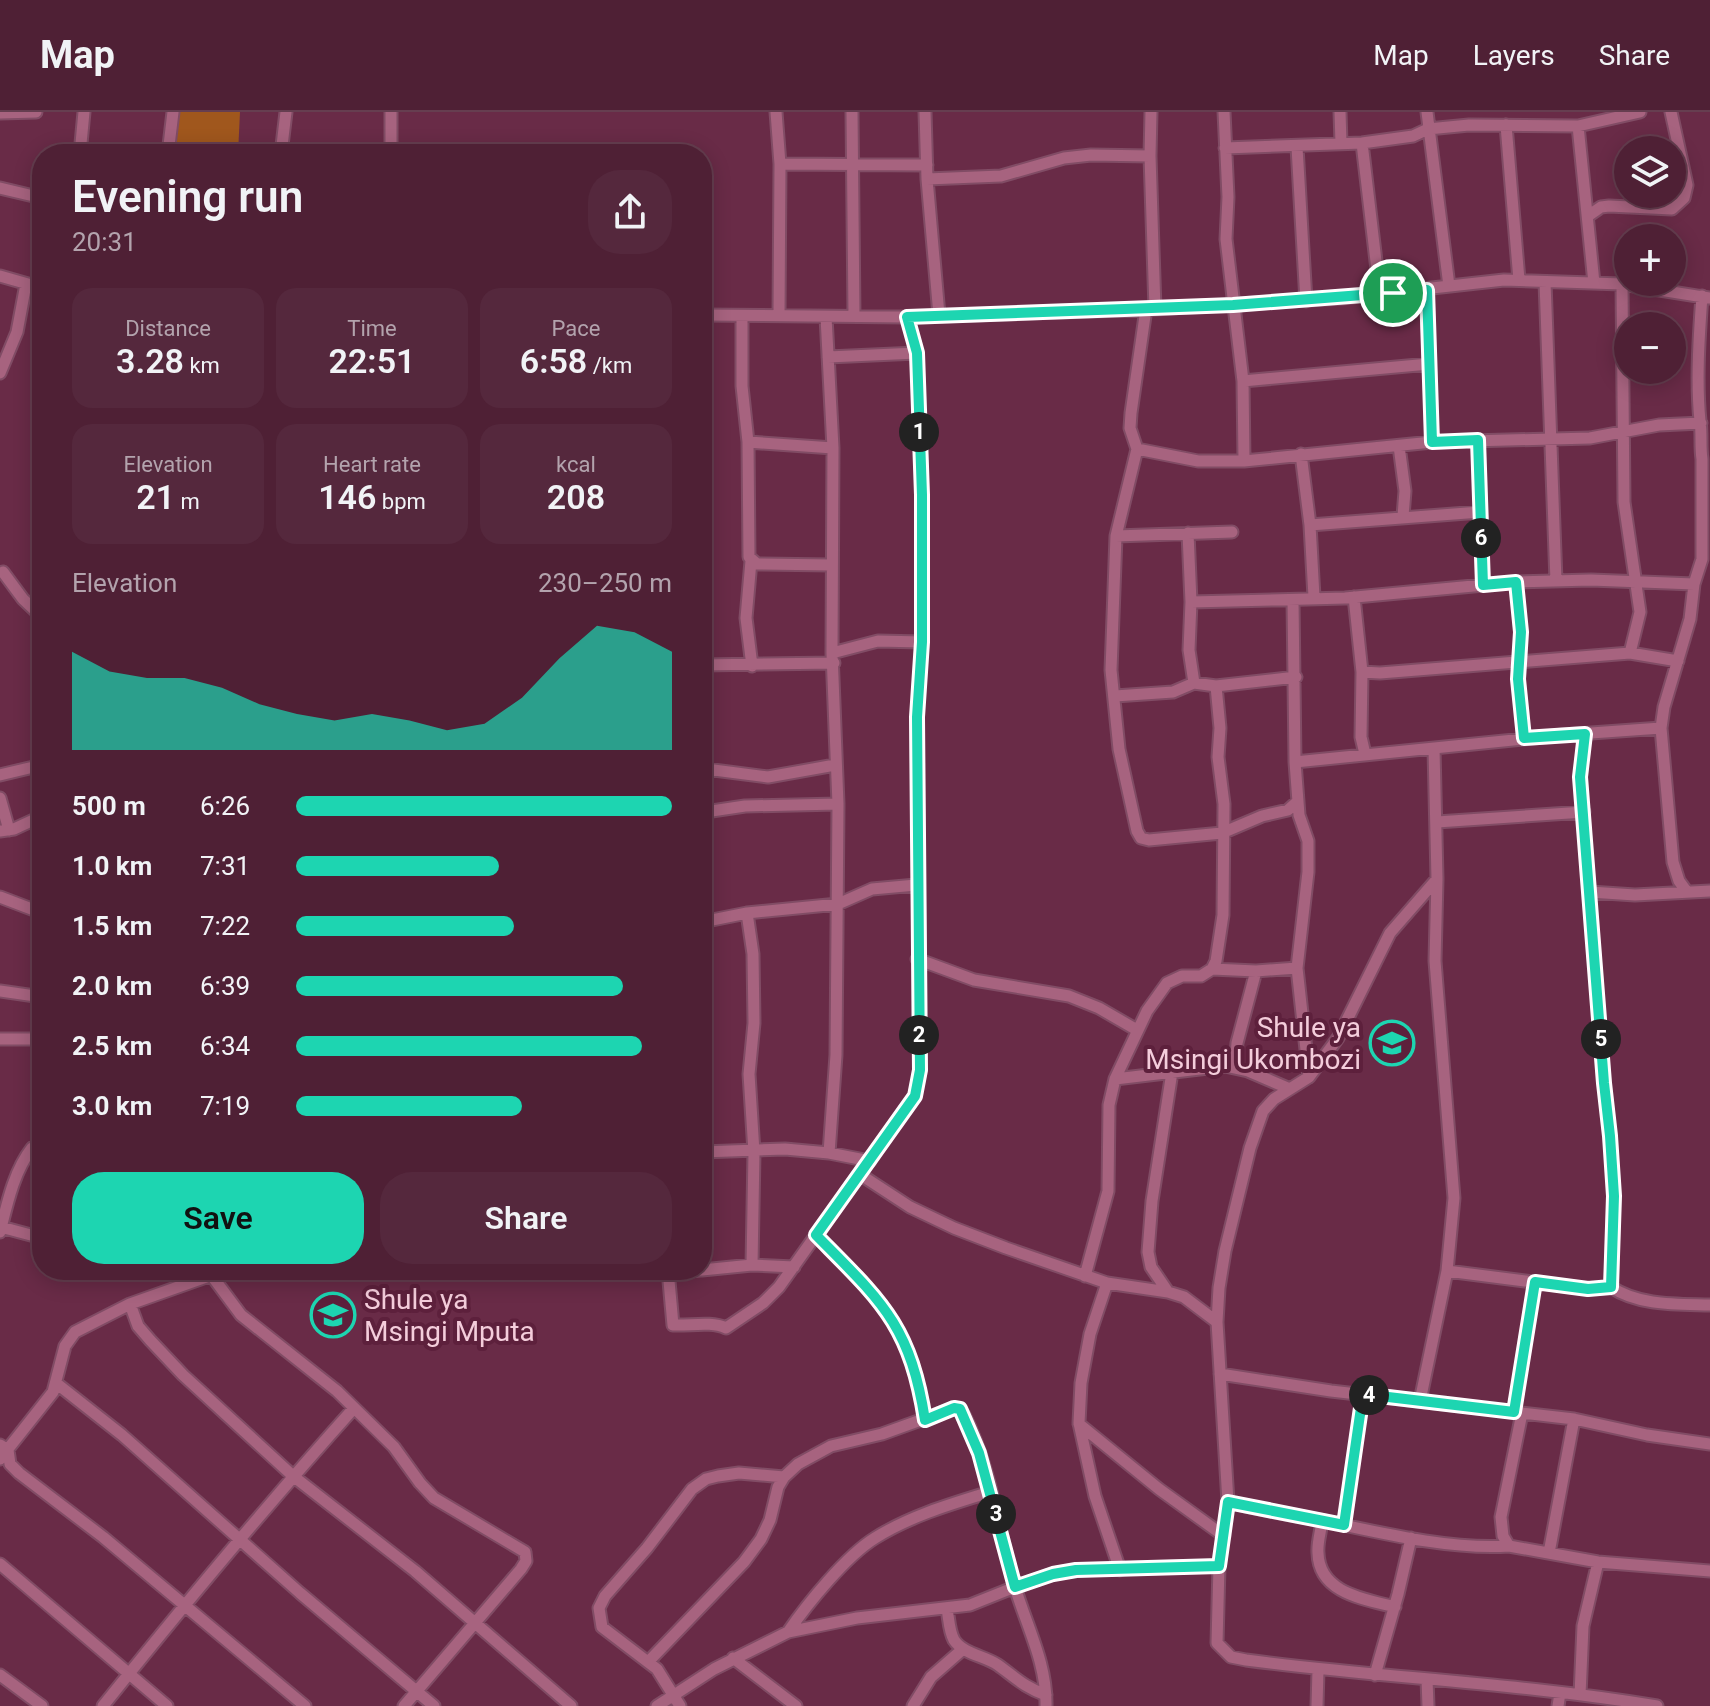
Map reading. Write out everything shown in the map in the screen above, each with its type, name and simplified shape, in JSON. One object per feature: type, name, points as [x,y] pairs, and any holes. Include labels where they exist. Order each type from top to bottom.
[{"type":"street","points":[[0,113],[36,112]]},
{"type":"street","points":[[81,144],[84,112]]},
{"type":"street","points":[[169,144],[173,112]]},
{"type":"street","points":[[282,144],[286,112]]},
{"type":"street","points":[[391,112],[391,144]]},
{"type":"street","points":[[776,112],[780,164],[779,315]]},
{"type":"street","points":[[852,112],[854,316]]},
{"type":"street","points":[[925,112],[927,179],[939,315]]},
{"type":"street","points":[[1151,112],[1151,309],[1131,413],[1130,428],[1137,449],[1116,536],[1111,613],[1111,670],[1119,749],[1138,835],[1145,839],[1222,833],[1262,816],[1288,810],[1298,801]]},
{"type":"street","points":[[1224,112],[1228,197],[1226,239],[1243,381],[1244,461]]},
{"type":"street","points":[[1340,112],[1341,143]]},
{"type":"street","points":[[1427,112],[1449,286]]},
{"type":"street","points":[[1225,148],[1362,143],[1413,136],[1428,129],[1506,125],[1578,126],[1640,112]]},
{"type":"street","points":[[1588,216],[1601,207],[1672,209],[1680,204],[1687,185],[1671,112]]},
{"type":"street","points":[[1506,125],[1519,280]]},
{"type":"street","points":[[1578,126],[1594,283]]},
{"type":"street","points":[[1362,143],[1380,295]]},
{"type":"street","points":[[1297,147],[1306,301]]},
{"type":"street","points":[[927,179],[1001,176],[1064,158],[1091,155],[1150,156]]},
{"type":"street","points":[[780,164],[927,165]]},
{"type":"street","points":[[0,188],[32,196]]},
{"type":"street","points":[[0,276],[32,286]]},
{"type":"street","points":[[712,315],[907,317],[1151,309],[1306,301],[1519,280],[1614,284]]},
{"type":"street","points":[[1545,282],[1556,581]]},
{"type":"street","points":[[0,373],[17,332],[26,284]]},
{"type":"street","points":[[1427,290],[1432,442]]},
{"type":"street","points":[[1686,294],[1706,297],[1697,405],[1701,423],[1702,559],[1694,584],[1690,619],[1664,707],[1661,728],[1673,862],[1679,881],[1687,892]]},
{"type":"street","points":[[1622,296],[1624,502],[1640,612],[1630,653]]},
{"type":"street","points":[[742,316],[742,386],[748,442],[747,503],[751,561],[746,618],[752,666]]},
{"type":"street","points":[[826,317],[833,448],[831,565],[838,804],[836,1055],[829,1153]]},
{"type":"street","points":[[669,1280],[673,1325],[716,1323],[726,1328],[763,1303],[794,1267],[915,1096],[920,1070],[916,885],[917,717],[922,642],[923,543],[917,353],[907,317]]},
{"type":"street","points":[[828,357],[917,353]]},
{"type":"street","points":[[1243,381],[1429,364]]},
{"type":"street","points":[[1137,449],[1198,461],[1244,461],[1432,442],[1590,438],[1623,430],[1701,423]]},
{"type":"street","points":[[1478,440],[1483,585]]},
{"type":"street","points":[[748,442],[833,448]]},
{"type":"street","points":[[1399,446],[1405,491],[1403,516]]},
{"type":"street","points":[[1301,454],[1310,525],[1314,597]]},
{"type":"street","points":[[1310,525],[1480,512]]},
{"type":"street","points":[[1116,536],[1232,532]]},
{"type":"street","points":[[1188,533],[1191,602],[1189,650],[1194,683]]},
{"type":"street","points":[[751,561],[768,565],[831,565]]},
{"type":"street","points":[[3,572],[32,608]]},
{"type":"street","points":[[1191,602],[1354,597],[1516,582],[1694,584]]},
{"type":"street","points":[[1516,582],[1521,632],[1518,679],[1524,738]]},
{"type":"street","points":[[1354,597],[1362,672],[1361,737],[1365,754]]},
{"type":"street","points":[[1293,600],[1295,762],[1298,801],[1308,841],[1308,872],[1297,968],[1309,1077]]},
{"type":"street","points":[[712,665],[752,666],[833,658],[878,641],[922,642]]},
{"type":"street","points":[[1362,672],[1630,653],[1678,661]]},
{"type":"street","points":[[1115,696],[1173,692],[1194,683],[1216,686],[1296,677]]},
{"type":"street","points":[[1085,1276],[1108,1191],[1109,1105],[1115,1079],[1147,1011],[1167,983],[1182,976],[1201,976],[1212,969],[1216,961],[1223,915],[1224,804],[1218,757],[1220,728],[1216,686]]},
{"type":"street","points":[[1295,762],[1524,738],[1661,728]]},
{"type":"street","points":[[1585,734],[1580,777],[1614,1196],[1611,1287]]},
{"type":"street","points":[[1420,1401],[1447,1271],[1454,1198],[1435,961],[1437,822],[1434,749]]},
{"type":"street","points":[[712,770],[768,777],[835,765]]},
{"type":"street","points":[[0,775],[32,767]]},
{"type":"street","points":[[0,798],[4,831],[32,820]]},
{"type":"street","points":[[712,814],[745,806],[838,804]]},
{"type":"street","points":[[1437,822],[1584,812]]},
{"type":"street","points":[[1437,879],[1390,933],[1338,1038],[1309,1077],[1263,1111],[1257,1126],[1225,1251],[1219,1288],[1217,1322],[1228,1502],[1219,1566],[1217,1643],[1231,1657],[1318,1670],[1474,1681],[1650,1705]]},
{"type":"street","points":[[712,920],[747,913],[838,904],[872,889],[916,885]]},
{"type":"street","points":[[1590,892],[1635,895],[1710,891]]},
{"type":"street","points":[[0,897],[32,908]]},
{"type":"street","points":[[747,913],[753,954],[754,1023],[749,1074],[754,1152],[752,1265]]},
{"type":"street","points":[[917,959],[974,980],[1069,996],[1099,1008],[1137,1030]]},
{"type":"street","points":[[1212,969],[1256,971],[1297,968]]},
{"type":"street","points":[[1235,1066],[1237,1043],[1256,971]]},
{"type":"street","points":[[0,991],[32,996]]},
{"type":"street","points":[[0,1039],[32,1040]]},
{"type":"street","points":[[1115,1079],[1235,1066],[1290,1089]]},
{"type":"street","points":[[1168,1292],[1151,1267],[1148,1252],[1152,1201],[1172,1072]]},
{"type":"street","points":[[32,1148],[25,1156],[13,1186],[1,1226],[32,1235]]},
{"type":"street","points":[[712,1152],[785,1149],[870,1161]]},
{"type":"street","points":[[861,1175],[910,1207],[954,1228],[1107,1283],[1184,1297],[1217,1322]]},
{"type":"street","points":[[816,1235],[877,1297],[892,1317],[913,1363],[925,1420]]},
{"type":"street","points":[[712,1269],[752,1265],[794,1267]]},
{"type":"street","points":[[1447,1271],[1588,1289],[1611,1287],[1625,1295],[1651,1301],[1710,1305]]},
{"type":"street","points":[[200,1280],[130,1304],[86,1324],[69,1337],[56,1383],[48,1398],[3,1451],[19,1473],[103,1537],[305,1706]]},
{"type":"street","points":[[215,1280],[241,1315],[354,1408],[394,1447],[434,1498],[525,1552],[526,1561],[521,1569],[404,1706]]},
{"type":"street","points":[[1509,1546],[1503,1536],[1501,1517],[1535,1282]]},
{"type":"street","points":[[1107,1283],[1090,1334],[1081,1383],[1079,1423],[1095,1496],[1120,1570]]},
{"type":"street","points":[[130,1304],[138,1326],[183,1375],[293,1476],[415,1571],[571,1706]]},
{"type":"street","points":[[1220,1374],[1574,1419],[1647,1435],[1710,1444]]},
{"type":"street","points":[[56,1383],[122,1435],[434,1706]]},
{"type":"street","points":[[1344,1525],[1363,1394]]},
{"type":"street","points":[[103,1706],[186,1607],[238,1538],[354,1408]]},
{"type":"street","points":[[649,1661],[744,1562],[770,1520],[778,1487],[798,1464],[831,1446],[925,1420],[954,1408],[960,1409],[979,1453],[1015,1587],[1042,1664],[1046,1701]]},
{"type":"street","points":[[1549,1553],[1574,1419]]},
{"type":"street","points":[[1079,1423],[1224,1536]]},
{"type":"street","points":[[680,1706],[657,1669],[602,1627],[599,1608],[605,1596],[692,1489],[706,1479],[739,1473],[784,1477]]},
{"type":"street","points":[[788,1632],[801,1612],[839,1570],[875,1538],[946,1506],[990,1492]]},
{"type":"street","points":[[1228,1502],[1411,1538],[1509,1546],[1598,1562],[1710,1571]]},
{"type":"street","points":[[1322,1521],[1318,1553],[1329,1582],[1345,1593],[1395,1607]]},
{"type":"street","points":[[1375,1675],[1411,1538]]},
{"type":"street","points":[[1580,1695],[1583,1626],[1598,1562]]},
{"type":"street","points":[[0,1564],[167,1706]]},
{"type":"street","points":[[657,1706],[673,1693],[733,1658],[788,1632],[857,1618],[970,1605],[1053,1574],[1076,1570],[1219,1566]]},
{"type":"street","points":[[947,1609],[952,1633],[963,1649],[989,1659],[1046,1701]]},
{"type":"street","points":[[913,1706],[931,1677],[963,1649]]},
{"type":"street","points":[[733,1658],[796,1706]]},
{"type":"street","points":[[1317,1706],[1318,1670]]},
{"type":"street","points":[[0,1675],[42,1706]]},
{"type":"street","points":[[1427,1679],[1428,1706]]},
{"type":"street","points":[[1558,1706],[1560,1693]]},
{"type":"shaded area","points":[[175,112],[240,112],[238,144],[173,144]]},
{"type":"place","name":"Shule ya Msingi Ukombozi","points":[[1392,1043]]},
{"type":"place","name":"Shule ya Msingi Mputa","points":[[333,1315]]},
{"type":"route","points":[[1427,290],[1432,442],[1478,440],[1483,585],[1516,582],[1521,632],[1519,703],[1524,738],[1585,734],[1580,777],[1614,1196],[1611,1287],[1588,1289],[1535,1282],[1514,1412],[1363,1394],[1344,1525],[1228,1502],[1219,1566],[1076,1570],[1015,1587],[979,1453],[964,1415],[960,1409],[954,1408],[925,1420],[913,1363],[892,1317],[877,1297],[816,1235],[915,1096],[920,1070],[916,885],[922,495],[917,353],[907,317],[1155,309],[1393,293],[1427,290]]}]
